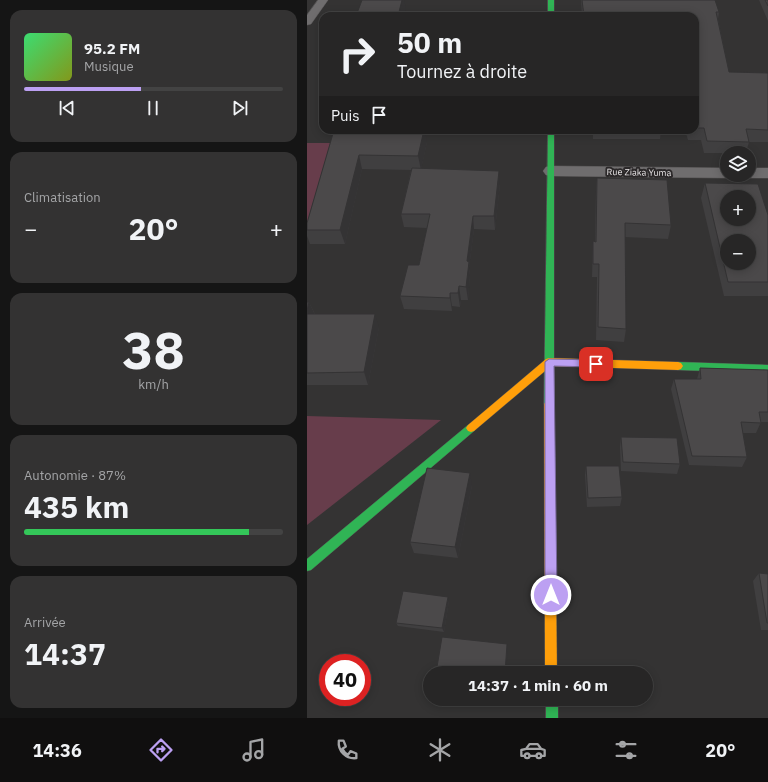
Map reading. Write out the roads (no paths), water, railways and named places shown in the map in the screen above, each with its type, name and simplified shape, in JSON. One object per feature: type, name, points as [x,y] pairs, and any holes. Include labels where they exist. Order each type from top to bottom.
[{"type":"street","points":[[551,0],[551,12]]},
{"type":"street","points":[[551,134],[552,171],[549,362],[551,666]]},
{"type":"street","name":"Rue Ziaka Yuma","points":[[552,171],[720,173]]},
{"type":"street","points":[[756,173],[768,173]]},
{"type":"street","points":[[307,566],[549,362],[768,369]]},
{"type":"street","points":[[552,706],[552,718]]},
{"type":"lane","points":[[307,22],[323,0]]}]
